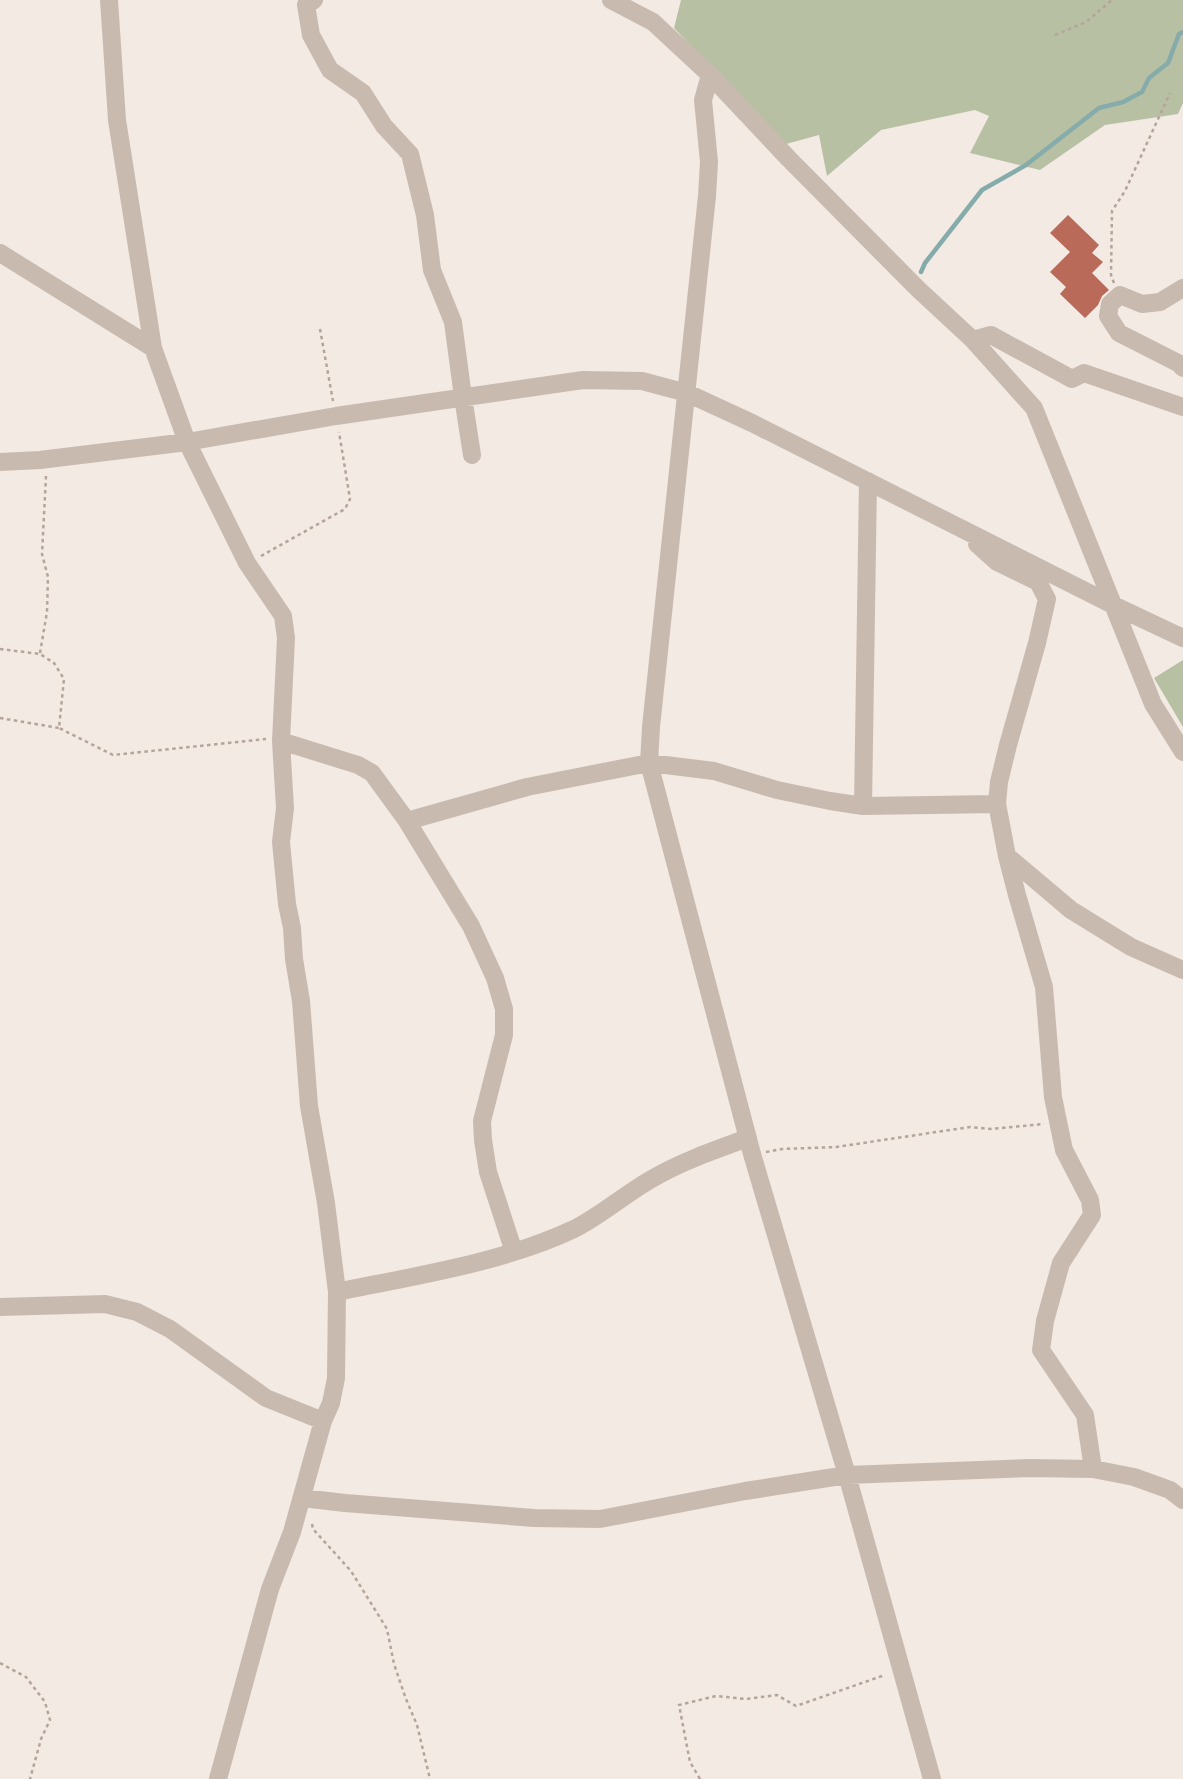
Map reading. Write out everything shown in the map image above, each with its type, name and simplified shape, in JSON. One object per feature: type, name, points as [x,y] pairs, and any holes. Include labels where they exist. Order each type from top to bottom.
[{"type":"street","points":[[109,0],[117,120],[153,348],[187,442],[247,563],[283,616],[286,638],[281,741],[285,808],[281,842],[300,1001],[309,1106],[326,1203],[337,1292],[336,1378],[331,1403],[323,1422],[292,1532],[270,1589],[218,1779]]},
{"type":"street","points":[[314,0],[306,5],[311,35],[330,70],[363,93],[384,126],[410,153],[425,215],[432,270],[453,323],[472,455]]},
{"type":"street","points":[[611,0],[653,22],[710,75],[918,289],[973,340],[1034,408],[1153,704],[1183,752]]},
{"type":"street","points":[[710,75],[703,100],[709,162],[649,763],[750,1146],[847,1475],[932,1779]]},
{"type":"street","points":[[0,253],[153,348]]},
{"type":"street","points":[[1183,288],[1160,302],[1142,304],[1120,295],[1110,304],[1108,316],[1119,333],[1183,368]]},
{"type":"street","points":[[973,340],[990,335],[1072,379],[1084,373],[1183,407]]},
{"type":"street","points":[[0,462],[187,442],[336,416],[583,380],[642,381],[687,393],[752,423],[1113,606],[1183,638]]},
{"type":"street","points":[[863,806],[867,481]]},
{"type":"street","points":[[960,528],[997,562],[1038,582],[1047,599],[1007,745],[997,804],[1007,856],[1044,987],[1053,1097],[1064,1150],[1090,1200],[1091,1215],[1061,1263],[1045,1321],[1041,1350],[1085,1415],[1093,1469]]},
{"type":"street","points":[[281,741],[358,765],[372,773],[407,821],[471,926],[495,978],[504,1009],[504,1035],[482,1121],[482,1140],[488,1172],[514,1252]]},
{"type":"street","points":[[407,821],[527,787],[649,763],[714,771],[778,790],[863,806],[997,804]]},
{"type":"street","points":[[1007,856],[1071,910],[1131,947],[1183,970]]},
{"type":"street","points":[[337,1292],[440,1271],[514,1252],[575,1229],[651,1179],[701,1155],[750,1146]]},
{"type":"street","points":[[0,1307],[105,1304],[137,1312],[170,1329],[266,1398],[323,1422]]},
{"type":"street","points":[[302,1498],[534,1518],[600,1519],[847,1475],[1029,1468],[1093,1469],[1134,1477],[1170,1490],[1183,1500]]},
{"type":"path","points":[[1055,36],[1086,22],[1112,0]]},
{"type":"path","points":[[1120,295],[1111,275],[1112,211],[1125,191],[1170,93]]},
{"type":"path","points":[[247,563],[345,509],[350,499],[320,329]]},
{"type":"path","points":[[40,654],[47,612],[48,576],[42,554],[47,458]]},
{"type":"path","points":[[0,649],[40,654],[54,663],[64,679],[59,728]]},
{"type":"path","points":[[0,718],[59,728],[113,755],[275,738],[281,741]]},
{"type":"path","points":[[750,1146],[782,1149],[836,1147],[970,1127],[990,1129],[1058,1122]]},
{"type":"path","points":[[302,1498],[313,1529],[351,1571],[387,1629],[394,1664],[417,1725],[430,1779]]},
{"type":"path","points":[[0,1663],[26,1677],[46,1702],[51,1720],[41,1739],[30,1779]]},
{"type":"path","points":[[700,1779],[690,1762],[679,1705],[716,1696],[746,1699],[777,1695],[796,1706],[902,1669]]},
{"type":"green space","points":[[681,0],[1183,0],[1183,103],[1178,114],[1105,125],[1040,170],[970,153],[989,116],[975,110],[881,130],[827,176],[819,135],[786,144],[674,28]]},
{"type":"green space","points":[[1183,660],[1183,727],[1154,678]]},
{"type":"building","points":[[1068,215],[1099,245],[1092,253],[1103,262],[1092,273],[1109,290],[1085,318],[1060,294],[1066,287],[1050,272],[1070,252],[1050,233]]},
{"type":"waterway","points":[[921,272],[925,263],[982,190],[1026,165],[1099,108],[1123,102],[1142,92],[1149,78],[1168,63],[1179,34],[1183,32]]}]
